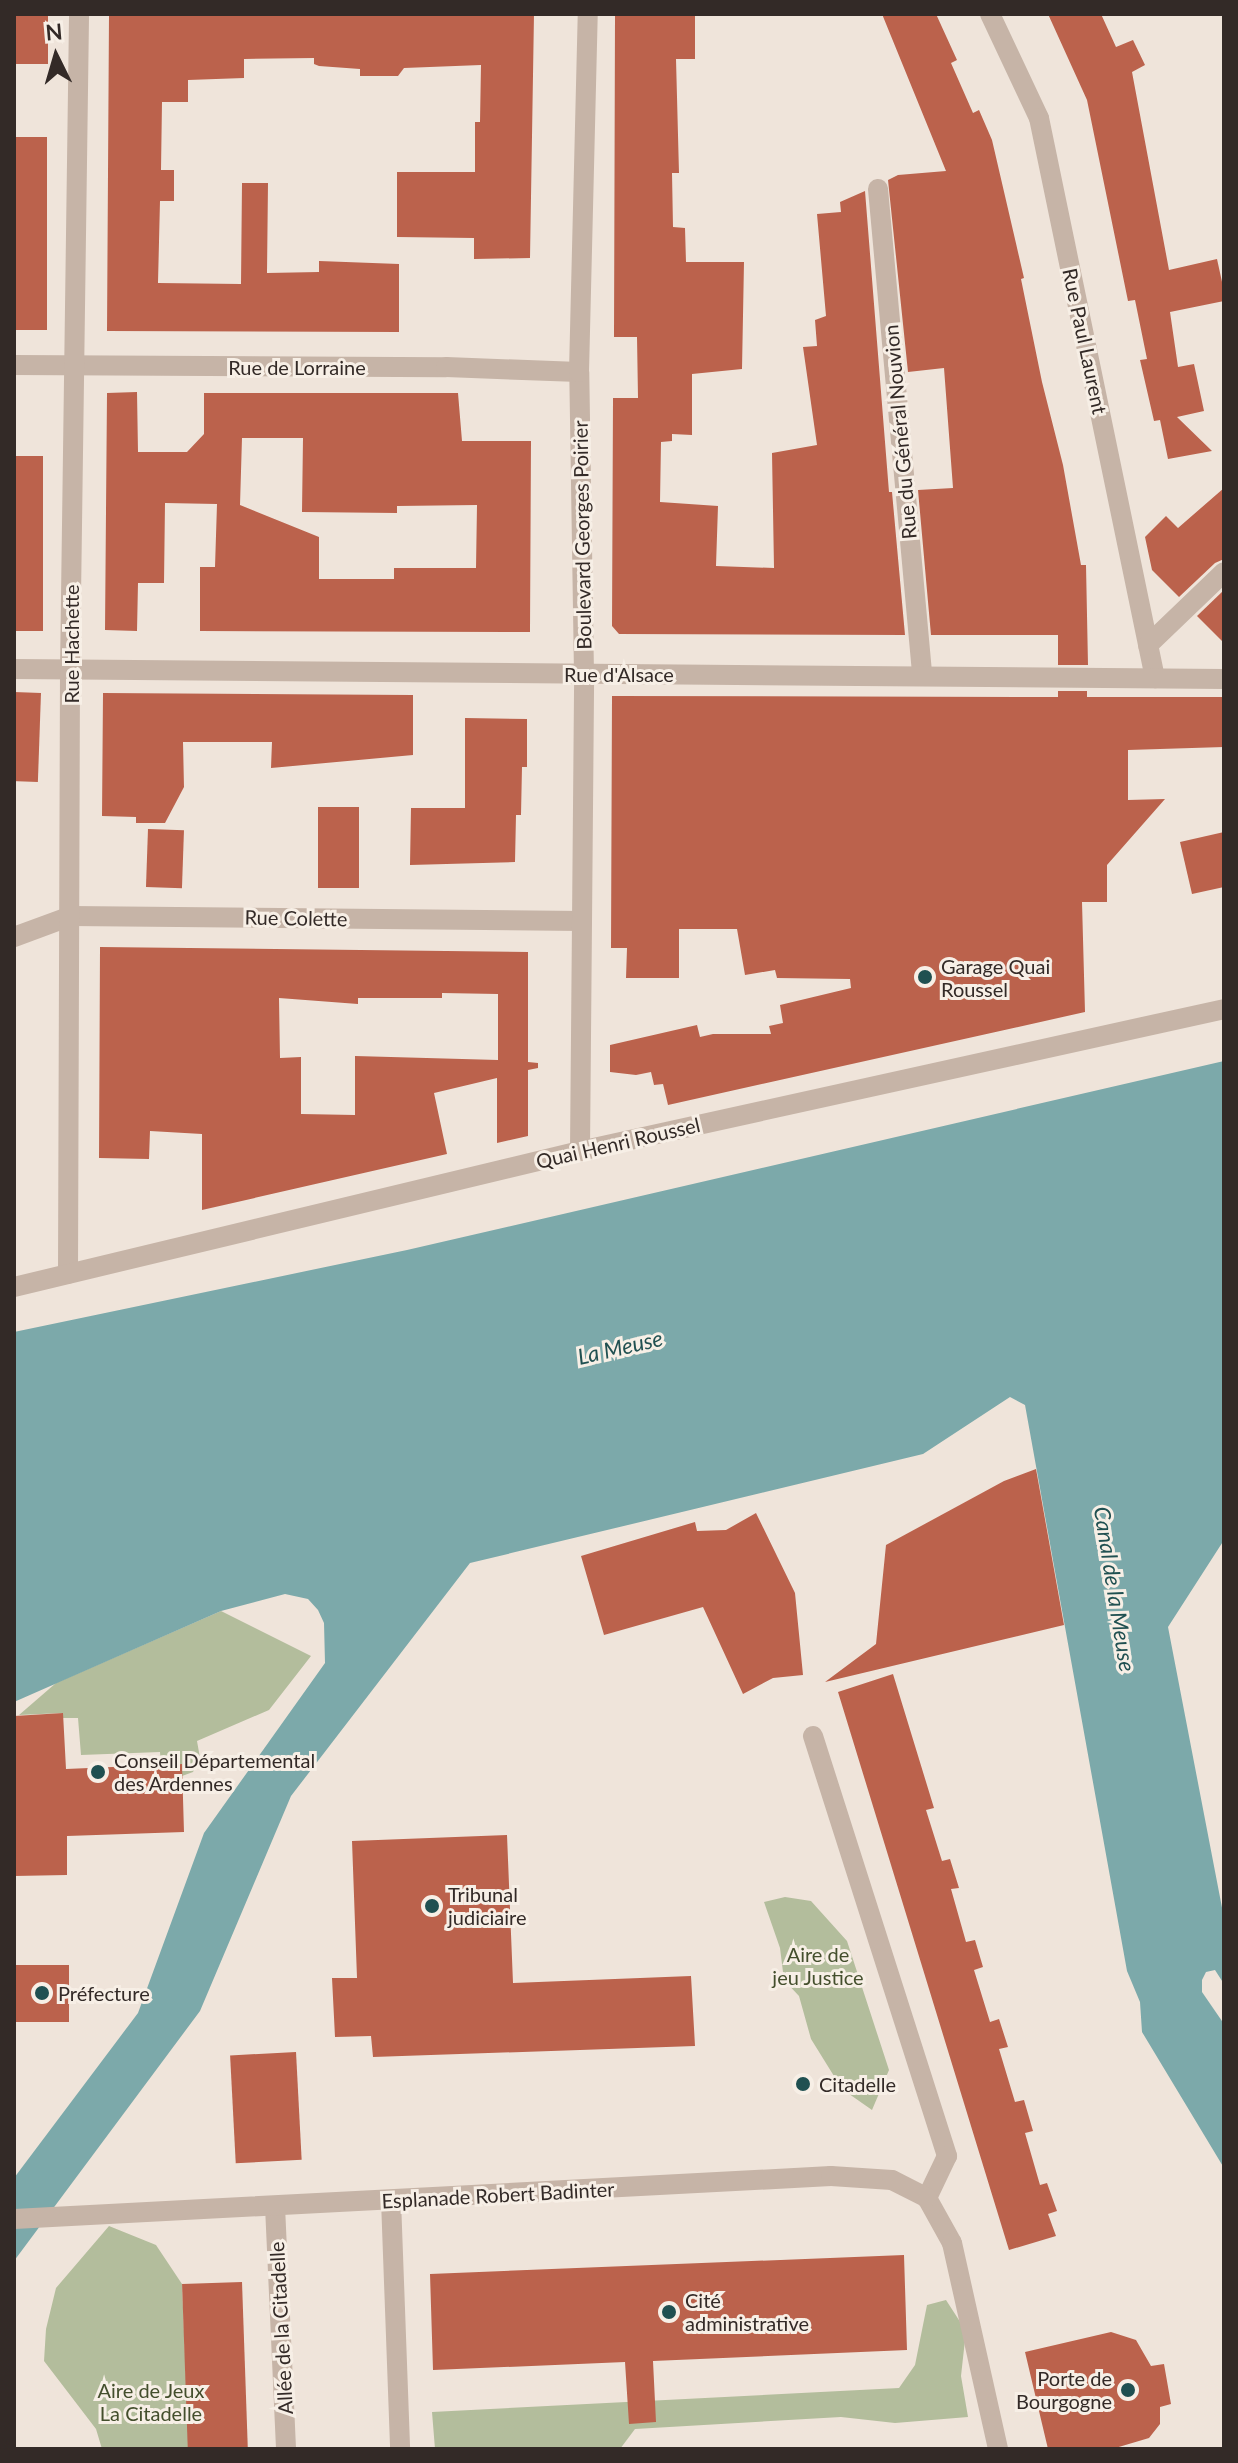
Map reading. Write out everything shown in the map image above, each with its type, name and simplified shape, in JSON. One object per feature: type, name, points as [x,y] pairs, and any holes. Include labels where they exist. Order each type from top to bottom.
[{"type":"street","name":"Rue Hachette","points":[[68,1274],[70,670],[79,14]]},
{"type":"street","name":"Boulevard Georges Poirier","points":[[580,1151],[584,674],[579,372],[588,14]]},
{"type":"street","name":"Rue Paul Laurent","points":[[990,14],[1039,118],[1155,678]]},
{"type":"street","name":"Rue du Général Nouvion","points":[[878,189],[922,676]]},
{"type":"street","name":"Rue de Lorraine","points":[[14,365],[430,367],[579,372]]},
{"type":"street","points":[[1148,645],[1224,572]]},
{"type":"street","name":"Rue d'Alsace","points":[[14,669],[1224,679]]},
{"type":"street","name":"Rue Colette","points":[[14,937],[71,916],[582,921]]},
{"type":"street","name":"Quai Henri Roussel","points":[[14,1287],[580,1151],[1224,1009]]},
{"type":"street","points":[[813,1736],[947,2156],[927,2198],[952,2243],[998,2449]]},
{"type":"street","name":"Esplanade Robert Badinter","points":[[14,2219],[831,2176],[892,2180],[927,2198]]},
{"type":"street","points":[[391,2200],[400,2449]]},
{"type":"street","name":"Allée de la Citadelle","points":[[275,2206],[286,2449]]},
{"type":"green space","points":[[221,1611],[311,1656],[269,1710],[197,1741],[200,1758],[193,1772],[182,1776],[181,1764],[161,1765],[160,1752],[81,1755],[78,1718],[63,1718],[62,1713],[19,1715],[56,1683]]},
{"type":"green space","name":"Aire de jeu Justice","points":[[785,1897],[811,1901],[847,1941],[889,2070],[872,2110],[842,2089],[811,2039],[799,1996],[784,1980],[780,1948],[764,1902]]},
{"type":"green space","name":"Aire de Jeux La Citadelle","points":[[109,2226],[156,2245],[182,2284],[189,2449],[102,2449],[96,2429],[44,2361],[46,2329],[56,2288]]},
{"type":"green space","points":[[946,2300],[966,2331],[961,2376],[968,2417],[895,2423],[841,2417],[635,2429],[620,2449],[435,2449],[432,2412],[899,2388],[915,2365],[927,2305]]},
{"type":"water","points":[[1224,1061],[1224,1540],[1168,1627],[1224,1918],[1224,1984],[1215,1970],[1206,1972],[1202,1992],[1224,2024],[1224,2168],[1142,2032],[1140,2002],[1127,1971],[1025,1405],[1010,1397],[923,1454],[470,1563],[291,1796],[200,2011],[14,2261],[14,2178],[138,2013],[204,1833],[325,1663],[324,1623],[318,1610],[308,1599],[285,1594],[221,1611],[14,1702],[14,1332],[407,1250]]},
{"type":"building","points":[[14,14],[48,14],[48,64],[14,64]]},
{"type":"building","points":[[109,14],[534,14],[530,258],[474,259],[474,238],[397,237],[397,172],[475,172],[475,122],[480,122],[481,65],[404,68],[398,76],[360,76],[360,69],[319,66],[314,64],[314,58],[244,59],[244,78],[188,80],[188,102],[162,102],[161,170],[174,170],[174,201],[160,201],[158,283],[241,284],[242,183],[268,183],[267,273],[319,272],[319,261],[399,264],[399,332],[107,331]]},
{"type":"building","points":[[615,14],[695,16],[695,59],[676,59],[679,173],[672,173],[673,227],[685,228],[686,262],[744,262],[742,369],[692,374],[692,435],[672,434],[672,441],[661,442],[660,502],[718,506],[716,566],[774,568],[772,453],[817,445],[803,347],[817,346],[815,320],[826,316],[817,214],[841,212],[840,202],[865,191],[889,492],[892,492],[905,635],[619,634],[612,626],[613,398],[638,398],[637,337],[614,337]]},
{"type":"building","points":[[882,14],[936,14],[957,60],[951,63],[973,113],[979,110],[992,140],[1024,278],[1021,279],[1063,465],[1081,565],[1086,565],[1088,665],[1058,665],[1058,635],[931,635],[918,490],[953,488],[944,368],[908,372],[888,180],[898,175],[946,171]]},
{"type":"building","points":[[1048,14],[1101,14],[1116,47],[1133,40],[1145,65],[1132,72],[1169,270],[1217,259],[1224,291],[1224,301],[1170,312],[1178,367],[1194,364],[1204,411],[1177,417],[1212,451],[1168,459],[1160,420],[1154,421],[1140,360],[1147,359],[1135,300],[1128,301],[1087,100]]},
{"type":"building","points":[[14,137],[47,137],[47,330],[14,330]]},
{"type":"building","points":[[137,392],[138,452],[187,452],[204,434],[204,393],[458,393],[462,441],[531,441],[530,632],[200,631],[200,567],[215,567],[217,504],[165,503],[164,583],[138,583],[137,631],[105,630],[107,393]],"holes":[[[242,438],[303,438],[302,512],[397,513],[397,506],[477,505],[476,568],[394,568],[394,579],[319,579],[319,537],[240,505]]]},
{"type":"building","points":[[15,456],[43,456],[43,631],[15,631]]},
{"type":"building","points":[[1224,488],[1224,559],[1215,563],[1179,597],[1152,570],[1145,537],[1166,516],[1178,528]]},
{"type":"building","points":[[1224,590],[1224,643],[1197,616]]},
{"type":"building","points":[[1058,691],[1087,691],[1087,697],[1224,697],[1224,747],[1128,750],[1128,800],[1165,799],[1107,865],[1107,902],[1082,902],[1085,1012],[668,1105],[663,1084],[654,1085],[651,1072],[636,1075],[610,1072],[610,1045],[697,1025],[700,1037],[713,1034],[771,1034],[769,1026],[783,1023],[780,1005],[851,988],[850,979],[777,978],[775,970],[745,975],[737,929],[679,929],[679,978],[626,978],[627,948],[611,948],[612,696],[1058,697]]},
{"type":"building","points":[[14,692],[41,693],[38,782],[14,781]]},
{"type":"building","points":[[103,693],[413,695],[413,755],[271,768],[272,742],[183,742],[184,787],[165,823],[136,823],[136,817],[102,816]]},
{"type":"building","points":[[465,718],[527,719],[527,767],[522,767],[521,815],[516,815],[515,862],[410,865],[411,808],[465,808]]},
{"type":"building","points":[[318,807],[359,807],[359,888],[318,888]]},
{"type":"building","points":[[148,829],[184,830],[182,888],[146,887]]},
{"type":"building","points":[[1224,832],[1224,887],[1192,894],[1180,842]]},
{"type":"building","points":[[100,947],[528,952],[528,1062],[538,1063],[538,1068],[528,1070],[528,1136],[497,1143],[497,1078],[434,1093],[447,1154],[202,1210],[202,1134],[150,1131],[149,1159],[99,1158]],"holes":[[[442,993],[498,994],[498,1060],[355,1056],[355,1115],[301,1114],[301,1057],[280,1058],[279,998],[358,1004],[358,998],[442,998]]]},
{"type":"building","points":[[1036,1469],[1064,1625],[825,1682],[876,1644],[886,1545],[1004,1481]]},
{"type":"building","points":[[756,1513],[795,1593],[803,1675],[773,1678],[743,1694],[703,1607],[604,1635],[581,1556],[695,1522],[697,1531],[726,1530]]},
{"type":"building","points":[[893,1674],[934,1808],[926,1810],[942,1861],[950,1859],[959,1888],[951,1889],[966,1942],[975,1940],[983,1967],[974,1970],[990,2022],[999,2019],[1008,2047],[999,2049],[1015,2102],[1024,2100],[1033,2131],[1025,2133],[1040,2185],[1047,2183],[1057,2211],[1048,2214],[1056,2236],[1009,2250],[838,1692]]},
{"type":"building","name":"Conseil Départemental des Ardennes","points":[[63,1713],[66,1769],[182,1764],[184,1832],[67,1836],[67,1875],[14,1876],[14,1716]]},
{"type":"building","name":"Tribunal judiciaire","points":[[507,1835],[513,1983],[691,1976],[695,2046],[373,2057],[371,2036],[335,2037],[332,1978],[357,1978],[352,1841]]},
{"type":"building","name":"Préfecture","points":[[14,1965],[69,1965],[69,2022],[14,2022]]},
{"type":"building","points":[[296,2052],[302,2160],[236,2163],[230,2055]]},
{"type":"building","name":"Cité administrative","points":[[904,2255],[907,2350],[653,2361],[656,2422],[629,2424],[625,2362],[433,2370],[430,2274]]},
{"type":"building","points":[[242,2282],[248,2449],[188,2449],[182,2284]]},
{"type":"building","points":[[1111,2332],[1136,2340],[1151,2366],[1164,2364],[1171,2404],[1160,2407],[1160,2424],[1149,2438],[1112,2449],[1048,2449],[1025,2352]]},
{"type":"place","name":"Garage Quai Roussel","points":[[925,977]]},
{"type":"place","name":"Conseil Départemental des Ardennes","points":[[98,1772]]},
{"type":"place","name":"Tribunal judiciaire","points":[[432,1906]]},
{"type":"place","name":"Préfecture","points":[[42,1993]]},
{"type":"place","name":"Citadelle","points":[[803,2084]]},
{"type":"place","name":"Cité administrative","points":[[669,2312]]},
{"type":"place","name":"Porte de Bourgogne","points":[[1128,2390]]},
{"type":"water label","name":"La Meuse","points":[[620,1347]]},
{"type":"water label","name":"Canal de la Meuse","points":[[1115,1589]]}]
